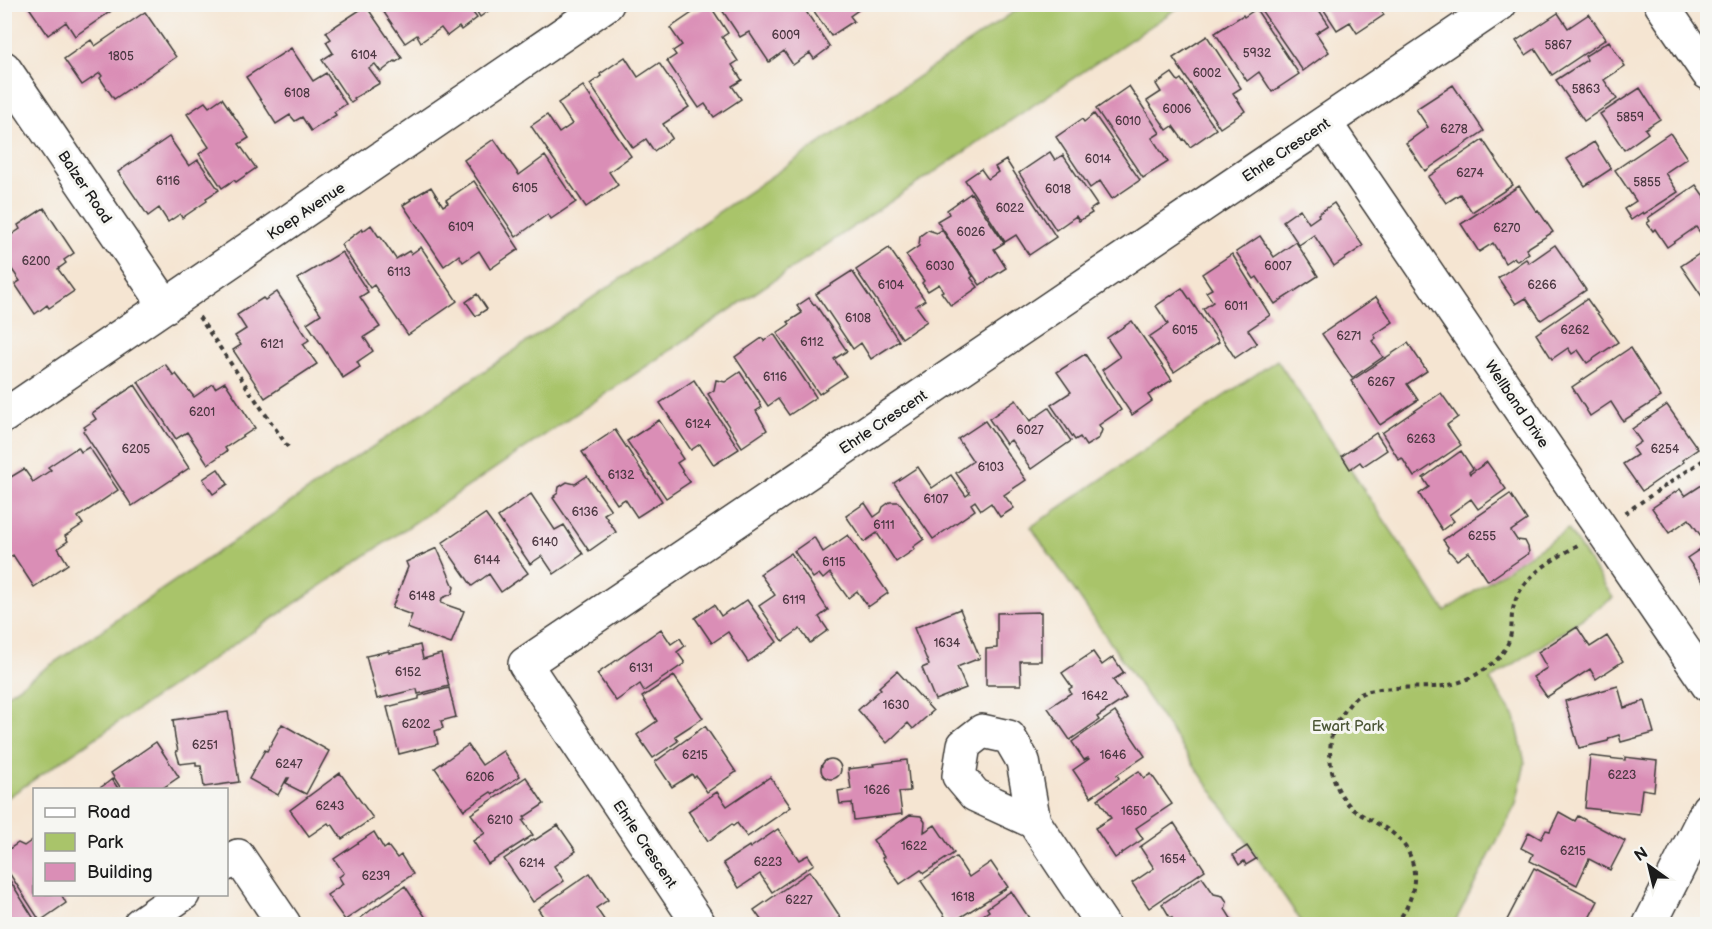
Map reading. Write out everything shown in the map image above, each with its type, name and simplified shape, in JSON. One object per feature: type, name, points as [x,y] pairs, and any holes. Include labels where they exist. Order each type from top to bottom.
[{"type":"street","name":"Koep Avenue","points":[[4,416],[607,4]]},
{"type":"street","name":"Ehrle Crescent","points":[[699,924],[525,664],[1500,4]]},
{"type":"street","points":[[1661,4],[1697,34],[1707,73]]},
{"type":"street","name":"Balzer Road","points":[[4,68],[175,300]]},
{"type":"street","name":"Wellband Drive","points":[[1325,123],[1707,685]]},
{"type":"street","points":[[1650,924],[1707,809]]},
{"type":"street","points":[[1034,822],[1102,924]]},
{"type":"street","points":[[228,863],[238,856],[284,924]]},
{"type":"street","points":[[140,924],[180,896]]},
{"type":"path","points":[[175,300],[290,450]]},
{"type":"path","points":[[1396,924],[1404,914],[1413,889],[1412,859],[1399,839],[1350,806],[1340,792],[1330,763],[1331,739],[1337,721],[1360,694],[1373,689],[1450,685],[1483,671],[1496,661],[1506,648],[1511,634],[1512,610],[1530,578],[1547,563],[1602,529],[1707,457]]},
{"type":"green space","points":[[1024,5],[1182,5],[5,799],[5,696]]},
{"type":"green space","name":"Ewart Park","points":[[1277,360],[1445,611],[1568,529],[1613,598],[1490,680],[1515,717],[1525,763],[1516,804],[1454,924],[1303,924],[1031,527]]},
{"type":"building","points":[[472,4],[498,4],[480,17]]},
{"type":"building","points":[[709,4],[728,33],[722,37],[738,61],[732,65],[742,80],[732,86],[741,99],[714,117],[705,104],[699,108],[667,61],[676,55],[673,51],[682,45],[670,28]]},
{"type":"building","points":[[718,4],[801,4],[830,47],[814,59],[810,53],[793,65],[784,51],[769,62],[749,32],[740,37]]},
{"type":"building","points":[[809,4],[863,4],[864,6],[850,16],[854,21],[831,36]]},
{"type":"building","points":[[1263,4],[1315,4],[1329,25],[1316,33],[1329,52],[1303,71],[1259,7]]},
{"type":"building","points":[[1320,4],[1377,4],[1384,15],[1357,33],[1350,22],[1337,30]]},
{"type":"building","points":[[29,5],[106,5],[111,11],[75,36],[66,22],[48,35]]},
{"type":"building","points":[[392,5],[467,5],[477,18],[461,30],[459,27],[447,36],[441,28],[421,42],[417,35],[405,43],[383,11]]},
{"type":"building","points":[[366,6],[402,58],[381,72],[375,64],[369,68],[380,83],[354,98],[355,100],[351,103],[322,60],[333,53],[326,42],[331,39],[326,32]]},
{"type":"building","points":[[1256,9],[1299,74],[1272,92],[1259,72],[1247,81],[1215,33]]},
{"type":"building","points":[[145,12],[176,57],[114,99],[100,78],[102,76],[100,73],[82,85],[64,59],[91,40],[95,46]]},
{"type":"building","points":[[1558,13],[1568,28],[1589,14],[1606,39],[1552,75],[1535,49],[1526,55],[1516,41]]},
{"type":"building","points":[[1207,36],[1241,88],[1233,93],[1245,111],[1220,128],[1173,58]]},
{"type":"building","points":[[1609,41],[1625,66],[1604,80],[1617,99],[1584,121],[1556,80],[1587,60],[1585,56]]},
{"type":"building","points":[[291,48],[313,81],[326,73],[346,104],[334,112],[336,115],[311,131],[302,117],[295,121],[290,115],[276,124],[246,77]]},
{"type":"building","points":[[625,57],[638,77],[659,63],[689,107],[663,124],[672,138],[654,151],[646,139],[633,148],[590,84],[601,76],[600,74]]},
{"type":"building","points":[[1172,73],[1178,81],[1181,79],[1216,129],[1190,147],[1173,126],[1167,130],[1147,101],[1161,92],[1156,84]]},
{"type":"building","points":[[1453,85],[1484,131],[1425,171],[1406,143],[1428,127],[1416,109]]},
{"type":"building","points":[[583,86],[631,156],[609,172],[618,185],[586,207],[531,126],[547,115],[559,133],[572,124],[558,103]]},
{"type":"building","points":[[1129,86],[1160,133],[1152,138],[1168,162],[1143,178],[1096,109]]},
{"type":"building","points":[[1640,88],[1660,119],[1645,129],[1648,133],[1624,150],[1600,114]]},
{"type":"building","points":[[222,98],[249,138],[239,144],[256,168],[236,182],[234,180],[222,188],[199,154],[209,147],[187,114],[205,102],[209,107]]},
{"type":"building","points":[[1094,114],[1140,180],[1112,199],[1100,181],[1090,188],[1056,137],[1082,119],[1084,122]]},
{"type":"building","points":[[1670,133],[1687,158],[1665,173],[1678,192],[1631,220],[1624,209],[1636,201],[1615,170]]},
{"type":"building","points":[[169,137],[189,166],[198,160],[219,190],[182,218],[180,214],[168,222],[159,208],[148,216],[118,172]]},
{"type":"building","points":[[494,139],[519,175],[545,156],[576,202],[551,219],[548,214],[516,237],[464,160]]},
{"type":"building","points":[[1483,140],[1513,185],[1472,212],[1460,194],[1446,203],[1428,177]]},
{"type":"building","points":[[1594,142],[1611,169],[1585,186],[1567,159]]},
{"type":"building","points":[[1050,152],[1055,160],[1063,155],[1097,205],[1090,210],[1092,213],[1079,221],[1076,216],[1056,230],[1019,173]]},
{"type":"building","points":[[1006,160],[1056,237],[1029,255],[1016,235],[1005,242],[965,180],[981,169],[988,179],[998,172],[995,167]]},
{"type":"building","points":[[474,181],[519,249],[490,269],[479,251],[463,262],[459,255],[444,266],[403,205],[431,187],[443,206],[448,203],[446,200]]},
{"type":"building","points":[[1696,185],[1708,202],[1706,207],[1708,209],[1708,237],[1705,239],[1696,227],[1667,247],[1655,229],[1653,231],[1647,223],[1650,221],[1648,218]]},
{"type":"building","points":[[1519,186],[1553,232],[1526,249],[1529,253],[1517,261],[1514,257],[1505,263],[1493,243],[1479,252],[1461,224]]},
{"type":"building","points":[[971,193],[1004,243],[994,249],[1006,268],[980,285],[937,221],[949,214],[947,210]]},
{"type":"building","points":[[1334,203],[1363,246],[1334,266],[1314,235],[1299,245],[1283,221],[1300,209],[1309,223]]},
{"type":"building","points":[[44,208],[74,253],[64,260],[66,263],[58,269],[74,291],[49,308],[47,305],[35,314],[15,284],[20,281],[4,258],[4,240],[20,229],[18,225]]},
{"type":"building","points":[[371,225],[396,259],[409,251],[411,254],[421,247],[457,301],[408,335],[374,285],[370,288],[341,245]]},
{"type":"building","points":[[928,230],[937,233],[942,230],[978,287],[951,306],[941,292],[943,291],[939,284],[928,291],[922,283],[924,281],[906,255],[919,246],[920,236]]},
{"type":"building","points":[[1260,236],[1274,257],[1296,242],[1318,276],[1275,304],[1257,277],[1254,279],[1236,252]]},
{"type":"building","points":[[1555,245],[1586,290],[1541,320],[1526,298],[1516,304],[1498,278],[1526,259],[1529,263]]},
{"type":"building","points":[[889,248],[925,300],[916,306],[927,321],[902,338],[856,270]]},
{"type":"building","points":[[1708,248],[1708,305],[1681,266]]},
{"type":"building","points":[[342,252],[368,292],[360,297],[380,327],[364,337],[373,351],[357,362],[360,367],[343,378],[307,323],[321,314],[297,279]]},
{"type":"building","points":[[1232,254],[1270,315],[1248,330],[1257,343],[1235,358],[1203,309],[1213,302],[1206,292],[1212,289],[1202,274]]},
{"type":"building","points":[[852,271],[899,341],[871,359],[861,343],[853,349],[816,294]]},
{"type":"building","points":[[1182,288],[1219,342],[1174,372],[1149,337],[1168,324],[1156,306]]},
{"type":"building","points":[[277,292],[309,340],[303,344],[317,364],[265,398],[233,350],[241,345],[235,336],[246,329],[237,315]]},
{"type":"building","points":[[477,294],[487,309],[476,316],[466,302]]},
{"type":"building","points":[[1376,297],[1393,322],[1374,335],[1376,338],[1372,341],[1383,357],[1352,378],[1322,334]]},
{"type":"building","points":[[809,298],[847,351],[834,359],[846,376],[819,394],[777,333],[802,313],[797,306]]},
{"type":"building","points":[[1587,299],[1618,342],[1587,363],[1578,350],[1572,354],[1568,348],[1552,359],[1536,334]]},
{"type":"building","points":[[1132,321],[1172,380],[1148,395],[1152,401],[1132,415],[1102,370],[1120,357],[1107,338]]},
{"type":"building","points":[[774,334],[816,397],[789,415],[778,399],[768,406],[735,357],[762,338],[764,341]]},
{"type":"building","points":[[1408,343],[1427,371],[1407,384],[1418,400],[1380,425],[1351,381]]},
{"type":"building","points":[[1630,348],[1661,397],[1623,421],[1611,402],[1590,416],[1572,387]]},
{"type":"building","points":[[1085,354],[1121,410],[1099,425],[1102,430],[1099,438],[1086,446],[1080,437],[1075,440],[1051,405],[1071,392],[1057,372]]},
{"type":"building","points":[[165,364],[194,397],[213,384],[215,388],[225,382],[255,428],[225,448],[227,451],[208,464],[187,432],[176,439],[138,382]]},
{"type":"building","points":[[740,372],[760,402],[762,407],[756,411],[767,430],[742,447],[708,394],[714,390],[716,380],[725,382]]},
{"type":"building","points":[[694,380],[739,449],[714,465],[700,444],[691,450],[660,403]]},
{"type":"building","points":[[135,385],[189,468],[132,506],[83,431],[86,429],[84,427],[96,419],[92,413]]},
{"type":"building","points":[[1441,393],[1458,417],[1447,425],[1461,445],[1414,477],[1402,458],[1399,460],[1382,433]]},
{"type":"building","points":[[1016,400],[1030,421],[1049,408],[1071,441],[1031,469],[1011,440],[1006,444],[989,419]]},
{"type":"building","points":[[1667,405],[1698,449],[1682,460],[1684,462],[1642,491],[1623,464],[1637,455],[1632,448],[1641,442],[1632,429]]},
{"type":"building","points":[[659,420],[680,452],[683,459],[677,463],[690,482],[666,498],[627,441]]},
{"type":"building","points":[[985,421],[1026,480],[1004,495],[1014,508],[1000,517],[991,503],[981,510],[975,501],[971,504],[975,510],[933,539],[894,483],[918,467],[932,488],[951,475],[966,496],[970,493],[956,473],[973,461],[958,439]]},
{"type":"building","points":[[615,430],[662,501],[637,517],[625,499],[617,504],[582,452]]},
{"type":"building","points":[[1376,433],[1387,450],[1363,466],[1360,462],[1350,469],[1342,456]]},
{"type":"building","points":[[78,447],[81,452],[89,447],[118,490],[78,517],[83,524],[65,536],[68,541],[58,548],[68,564],[34,587],[13,555],[9,558],[4,552],[4,477],[9,474],[11,477],[24,469],[33,482],[51,470],[48,467]]},
{"type":"building","points":[[1461,451],[1473,469],[1469,472],[1470,474],[1487,462],[1506,489],[1478,509],[1471,499],[1449,515],[1454,521],[1442,530],[1419,494],[1429,487],[1423,478]]},
{"type":"building","points":[[218,469],[228,484],[213,494],[203,479]]},
{"type":"building","points":[[587,476],[611,510],[604,514],[616,532],[589,551],[553,498],[558,493],[559,487],[567,482],[575,484]]},
{"type":"building","points":[[1708,481],[1708,531],[1701,536],[1689,519],[1669,533],[1652,508],[1680,489],[1685,496]]},
{"type":"building","points":[[531,494],[555,530],[564,525],[583,554],[554,574],[542,556],[530,564],[498,517]]},
{"type":"building","points":[[1510,494],[1527,520],[1511,531],[1517,540],[1525,541],[1529,553],[1488,581],[1469,552],[1457,560],[1447,550],[1448,547],[1443,540]]},
{"type":"building","points":[[890,502],[899,502],[924,539],[913,547],[915,549],[896,562],[877,533],[864,542],[846,516],[865,503],[874,517]]},
{"type":"building","points":[[485,514],[528,573],[501,592],[489,574],[472,586],[442,543]]},
{"type":"building","points":[[848,535],[888,593],[868,607],[857,591],[848,598],[830,573],[823,579],[819,574],[813,578],[794,551],[814,537],[823,552]]},
{"type":"building","points":[[1708,544],[1708,580],[1704,583],[1687,558]]},
{"type":"building","points":[[437,548],[454,587],[452,594],[442,598],[441,603],[464,611],[451,644],[407,628],[412,615],[392,608],[408,567],[406,562]]},
{"type":"building","points":[[791,553],[828,610],[819,617],[828,630],[810,643],[800,629],[783,641],[759,606],[775,595],[760,574]]},
{"type":"building","points":[[747,600],[777,642],[748,662],[728,632],[712,643],[695,618],[714,605],[721,616]]},
{"type":"building","points":[[960,609],[980,658],[957,667],[966,688],[935,700],[922,668],[929,665],[914,628]]},
{"type":"building","points":[[1041,612],[1041,661],[1020,661],[1021,685],[986,685],[986,649],[997,648],[997,613]]},
{"type":"building","points":[[1577,627],[1590,647],[1607,636],[1623,661],[1596,679],[1590,669],[1547,697],[1533,677],[1547,668],[1538,652]]},
{"type":"building","points":[[661,629],[671,644],[680,638],[685,646],[677,652],[685,663],[644,691],[640,684],[616,701],[597,674]]},
{"type":"building","points":[[420,645],[423,659],[441,654],[449,686],[418,694],[417,689],[377,699],[366,656]]},
{"type":"building","points":[[1093,652],[1102,665],[1113,657],[1124,673],[1113,680],[1126,698],[1097,717],[1099,720],[1070,740],[1048,708],[1071,693],[1069,689],[1072,687],[1062,673]]},
{"type":"building","points":[[897,671],[933,711],[913,729],[908,723],[887,743],[858,710]]},
{"type":"building","points":[[674,676],[703,718],[675,736],[678,741],[653,758],[637,735],[657,721],[642,697]]},
{"type":"building","points":[[1618,686],[1624,708],[1645,701],[1654,733],[1621,742],[1619,735],[1609,738],[1608,741],[1579,748],[1565,701]]},
{"type":"building","points":[[449,688],[456,717],[441,721],[443,728],[435,731],[438,744],[399,754],[387,707]]},
{"type":"building","points":[[228,712],[239,782],[204,787],[201,766],[196,766],[196,762],[180,764],[176,751],[178,751],[173,720]]},
{"type":"building","points":[[1115,712],[1145,756],[1091,797],[1073,770],[1089,759],[1084,760],[1072,742]]},
{"type":"building","points":[[282,724],[329,751],[306,794],[286,783],[289,778],[278,795],[249,779]]},
{"type":"building","points":[[705,726],[736,772],[707,792],[692,774],[672,787],[655,762]]},
{"type":"building","points":[[156,742],[179,777],[163,788],[121,788],[111,773]]},
{"type":"building","points":[[468,745],[482,765],[503,751],[520,776],[464,810],[435,768]]},
{"type":"building","points":[[1590,756],[1657,761],[1654,791],[1642,789],[1639,814],[1585,808]]},
{"type":"building","points":[[827,759],[835,759],[841,765],[841,773],[835,779],[827,779],[821,773],[821,765]]},
{"type":"building","points":[[907,760],[910,791],[899,792],[902,814],[854,820],[852,803],[840,804],[838,791],[851,789],[848,769]]},
{"type":"building","points":[[1139,771],[1144,778],[1151,774],[1172,804],[1136,828],[1143,839],[1115,858],[1095,828],[1111,818],[1098,799]]},
{"type":"building","points":[[340,773],[373,818],[342,839],[332,824],[330,826],[328,823],[309,836],[290,810]]},
{"type":"building","points":[[526,777],[544,804],[524,817],[526,819],[523,821],[533,835],[488,864],[473,841],[485,833],[471,814]]},
{"type":"building","points":[[770,777],[791,807],[747,837],[737,823],[708,841],[688,811],[717,792],[727,806]]},
{"type":"building","points":[[112,779],[118,788],[100,788]]},
{"type":"building","points":[[1559,812],[1575,821],[1578,816],[1625,841],[1610,870],[1589,859],[1577,885],[1530,861],[1533,854],[1521,848],[1529,832],[1541,839],[1546,830],[1550,831]]},
{"type":"building","points":[[910,815],[921,816],[925,822],[924,832],[935,825],[954,853],[924,873],[921,870],[900,884],[873,840]]},
{"type":"building","points":[[1174,823],[1205,870],[1149,908],[1132,883],[1154,868],[1140,847]]},
{"type":"building","points":[[558,825],[576,851],[554,866],[564,881],[533,902],[504,859]]},
{"type":"building","points":[[778,829],[799,860],[808,855],[814,864],[772,892],[760,874],[739,888],[723,863]]},
{"type":"building","points":[[374,832],[384,849],[388,846],[397,858],[401,855],[413,874],[345,920],[327,895],[343,884],[339,877],[344,873],[334,859]]},
{"type":"building","points":[[33,840],[33,896],[62,896],[66,903],[40,921],[4,865],[8,850],[18,843],[24,846]]},
{"type":"building","points":[[1247,846],[1256,859],[1246,865],[1244,861],[1239,865],[1233,855]]},
{"type":"building","points":[[956,857],[969,877],[991,862],[1008,887],[950,924],[921,881]]},
{"type":"building","points":[[1534,868],[1598,901],[1586,924],[1515,924],[1507,920]]},
{"type":"building","points":[[4,871],[36,922],[4,924]]},
{"type":"building","points":[[810,871],[841,918],[831,924],[764,924],[754,910]]},
{"type":"building","points":[[590,873],[608,900],[596,908],[607,924],[548,924],[538,909]]},
{"type":"building","points":[[1202,877],[1214,894],[1223,896],[1227,902],[1225,909],[1232,920],[1225,924],[1169,924],[1174,921],[1162,904]]},
{"type":"building","points":[[405,886],[430,924],[353,924],[371,910]]},
{"type":"building","points":[[1011,891],[1029,918],[1019,924],[970,924],[989,911],[987,908]]}]
